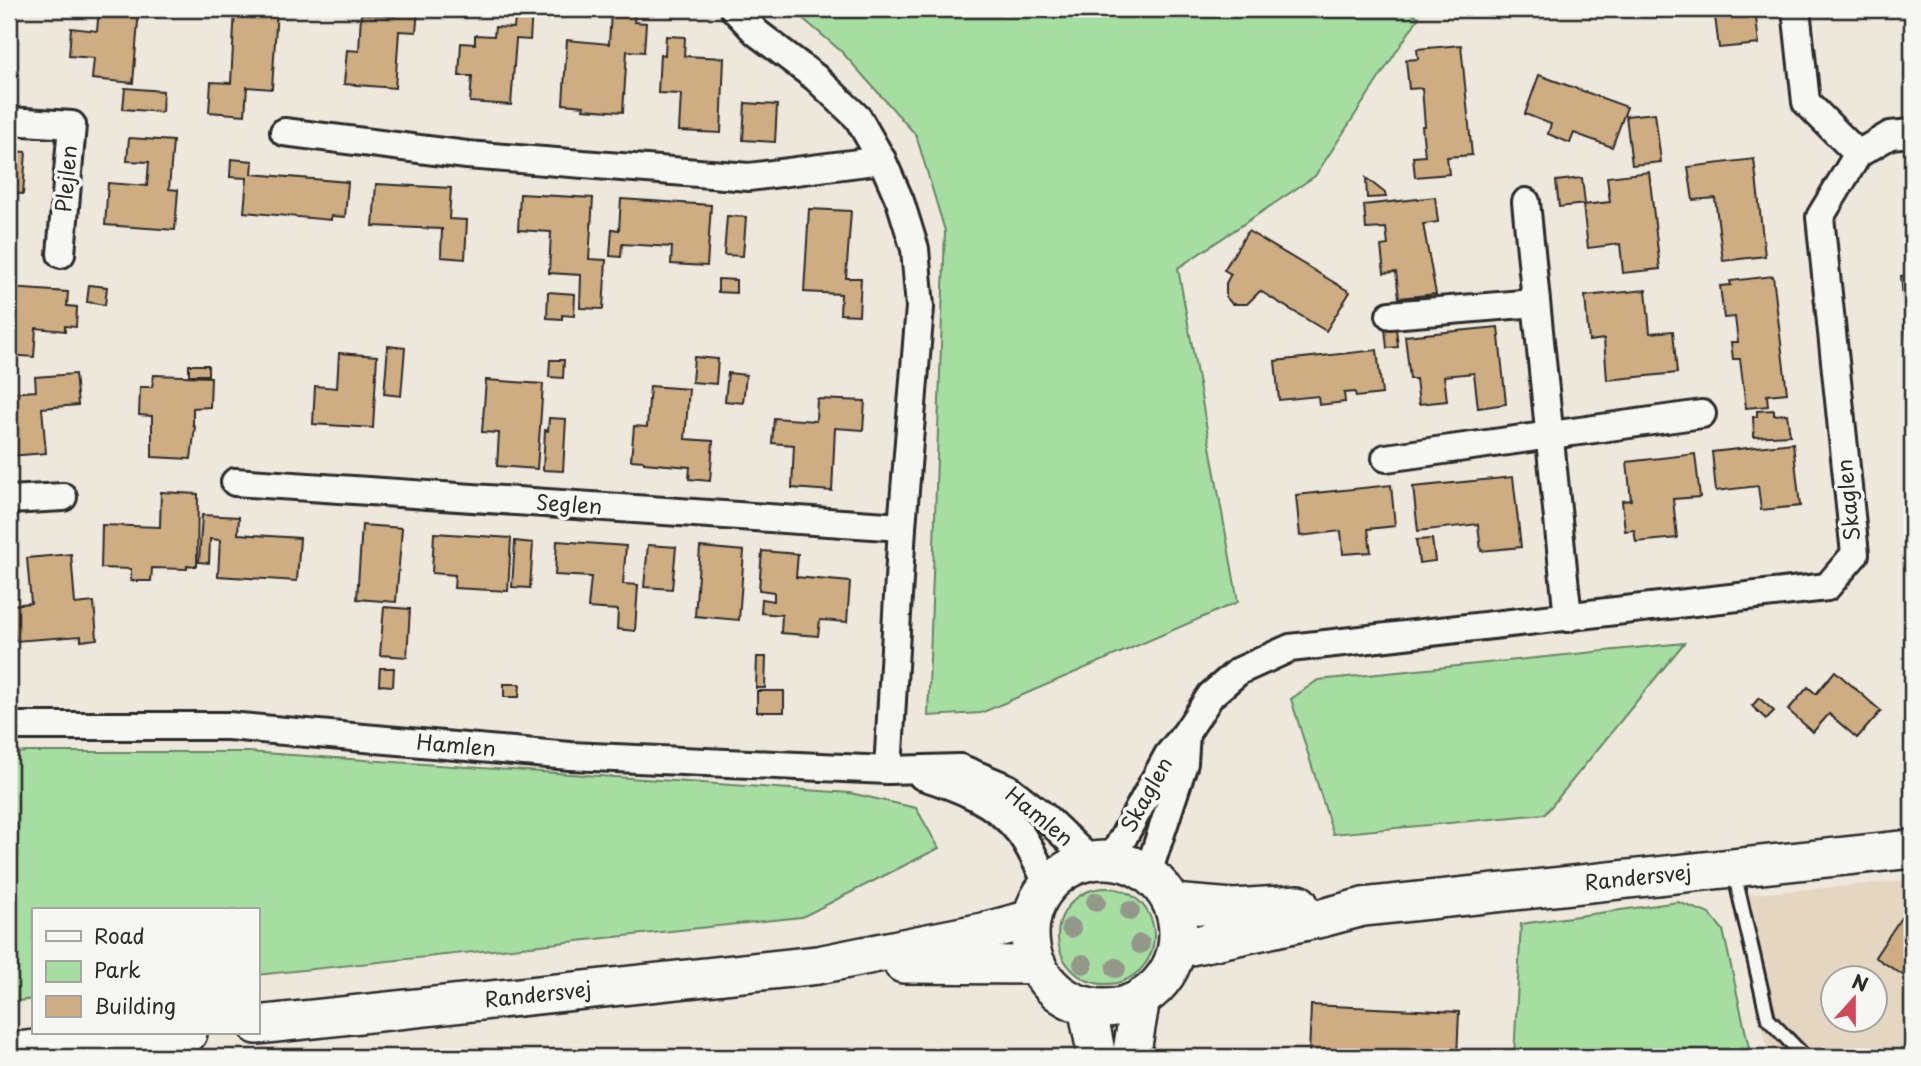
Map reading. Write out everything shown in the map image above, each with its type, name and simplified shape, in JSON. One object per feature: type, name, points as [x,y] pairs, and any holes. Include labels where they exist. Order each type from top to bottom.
[{"type":"street","points":[[734,9],[757,33],[816,78],[858,118],[882,160],[900,201],[915,249],[920,307],[902,527],[896,770]]},
{"type":"street","points":[[1796,9],[1806,102],[1858,154]]},
{"type":"street","name":"Plejlen","points":[[9,121],[72,125],[61,254]]},
{"type":"street","points":[[284,132],[454,153],[749,177],[882,160]]},
{"type":"street","name":"Skaglen","points":[[1101,860],[1168,755],[1211,695],[1239,671],[1290,648],[1828,587],[1854,554],[1819,217],[1858,154],[1890,135],[1912,133]]},
{"type":"street","points":[[1526,202],[1568,618]]},
{"type":"street","points":[[1390,315],[1536,303]]},
{"type":"street","points":[[1386,458],[1702,414]]},
{"type":"street","name":"Seglen","points":[[235,482],[902,527]]},
{"type":"street","points":[[9,500],[64,497]]},
{"type":"street","name":"Hamlen","points":[[9,726],[228,726],[570,755],[896,770],[960,768],[1008,788],[1101,860]]},
{"type":"street","name":"Skaglen","points":[[1148,873],[1184,762],[1186,733]]},
{"type":"street","name":"Hamlen","points":[[896,770],[955,786],[996,809],[1020,833],[1048,885]]},
{"type":"street","name":"Randersvej","points":[[1177,948],[1363,907],[1912,849]]},
{"type":"street","points":[[1101,860],[1131,864],[1148,873],[1162,886],[1172,902],[1178,925],[1177,948],[1164,978],[1140,999],[1124,1006],[1087,1006],[1066,998],[1049,984],[1037,965],[1030,942],[1031,919],[1037,901],[1048,885],[1067,869],[1101,860]]},
{"type":"street","name":"Randersvej","points":[[1172,902],[1233,908],[1322,903],[1363,907]]},
{"type":"street","name":"Randersvej","points":[[259,1025],[818,965],[983,932],[1031,919]]},
{"type":"street","name":"Randersvej","points":[[818,965],[1037,965]]},
{"type":"street","points":[[1131,1057],[1140,999]]},
{"type":"street","points":[[1087,1006],[1097,1057]]},
{"type":"street","points":[[9,1052],[179,1034]]},
{"type":"lane","points":[[1733,868],[1768,1019],[1805,1057]]},
{"type":"shaded area","points":[[1912,880],[1912,1057],[1769,1057],[1733,896]]},
{"type":"green space","points":[[792,9],[1403,9],[1419,17],[1315,176],[1178,268],[1238,602],[981,713],[928,716],[945,231],[916,135],[842,52]]},
{"type":"green space","points":[[1684,643],[1545,814],[1333,834],[1291,699],[1318,680]]},
{"type":"green space","points":[[248,752],[850,793],[916,808],[939,848],[802,917],[259,975],[259,908],[32,908],[32,999],[9,1002],[9,754]]},
{"type":"green space","points":[[1106,888],[1124,892],[1140,902],[1150,918],[1154,936],[1150,954],[1140,970],[1124,980],[1106,984],[1088,980],[1072,970],[1062,954],[1058,936],[1062,918],[1072,902],[1088,892]]},
{"type":"green space","points":[[1678,902],[1710,914],[1723,930],[1751,1057],[1514,1057],[1521,924]]},
{"type":"building","points":[[99,9],[139,9],[133,83],[92,79],[94,58],[69,56],[71,28],[97,31]]},
{"type":"building","points":[[235,9],[277,9],[272,89],[247,87],[245,115],[209,112],[211,82],[231,83]]},
{"type":"building","points":[[395,9],[418,9],[416,32],[399,31],[395,88],[344,84],[347,50],[359,51],[361,14],[395,16]]},
{"type":"building","points":[[516,9],[532,9],[530,40],[516,39],[511,105],[470,102],[472,76],[459,76],[461,43],[475,44],[475,35],[494,36],[495,27],[514,28]]},
{"type":"building","points":[[1714,9],[1755,9],[1759,44],[1719,48]]},
{"type":"building","points":[[611,12],[635,14],[634,22],[646,23],[644,52],[627,51],[623,112],[583,109],[584,106],[563,104],[567,40],[609,44]]},
{"type":"building","points":[[666,36],[685,37],[684,56],[724,58],[721,133],[679,131],[681,94],[658,93],[660,54],[665,55]]},
{"type":"building","points":[[1461,45],[1472,155],[1447,157],[1449,174],[1415,177],[1413,157],[1425,156],[1422,126],[1425,126],[1422,88],[1409,89],[1406,60],[1418,59],[1417,49]]},
{"type":"building","points":[[1539,75],[1627,107],[1612,147],[1574,133],[1570,143],[1548,134],[1551,124],[1525,114]]},
{"type":"building","points":[[125,88],[163,91],[162,112],[123,109]]},
{"type":"building","points":[[745,103],[777,105],[775,142],[743,140]]},
{"type":"building","points":[[1655,113],[1661,162],[1632,165],[1626,116]]},
{"type":"building","points":[[129,138],[173,141],[169,189],[178,190],[175,230],[105,225],[108,183],[147,186],[149,162],[127,161]]},
{"type":"building","points":[[9,151],[26,152],[23,194],[9,193]]},
{"type":"building","points":[[231,159],[253,161],[252,174],[348,182],[345,217],[331,216],[331,220],[244,212],[247,178],[230,177]]},
{"type":"building","points":[[1754,159],[1765,256],[1723,261],[1715,198],[1693,200],[1688,167]]},
{"type":"building","points":[[1649,172],[1660,269],[1623,273],[1620,244],[1588,248],[1583,205],[1610,202],[1607,177]]},
{"type":"building","points":[[1366,178],[1385,193],[1386,197],[1367,198]]},
{"type":"building","points":[[1582,178],[1585,204],[1559,207],[1556,181]]},
{"type":"building","points":[[376,184],[451,188],[449,219],[467,220],[465,259],[441,257],[442,229],[373,226]]},
{"type":"building","points":[[520,194],[593,198],[589,259],[606,260],[603,309],[580,308],[581,275],[549,273],[551,232],[518,230]]},
{"type":"building","points":[[1435,197],[1438,222],[1423,224],[1436,294],[1399,298],[1396,272],[1384,273],[1381,246],[1388,245],[1386,228],[1366,229],[1364,205]]},
{"type":"building","points":[[621,199],[711,205],[707,266],[671,264],[672,247],[622,244],[621,257],[610,256],[612,229],[619,230]]},
{"type":"building","points":[[809,209],[851,211],[846,278],[861,278],[859,315],[840,314],[841,294],[804,292]]},
{"type":"building","points":[[727,216],[746,217],[743,256],[724,255]]},
{"type":"building","points":[[1248,231],[1350,292],[1326,331],[1260,291],[1247,304],[1232,304],[1226,297],[1226,283],[1231,274],[1224,270]]},
{"type":"building","points":[[1912,275],[1912,398],[1901,276]]},
{"type":"building","points":[[1773,276],[1787,393],[1767,395],[1768,406],[1746,408],[1740,359],[1733,359],[1731,342],[1738,342],[1735,317],[1724,318],[1720,286],[1731,285],[1730,281]]},
{"type":"building","points":[[718,279],[736,280],[736,293],[718,292]]},
{"type":"building","points":[[89,285],[107,287],[105,305],[87,302]]},
{"type":"building","points":[[9,288],[68,292],[67,306],[77,307],[76,327],[65,326],[65,331],[36,328],[34,357],[9,355]]},
{"type":"building","points":[[1646,290],[1650,333],[1673,331],[1677,373],[1607,380],[1604,339],[1589,341],[1585,296]]},
{"type":"building","points":[[548,292],[575,294],[574,316],[562,315],[562,319],[547,318]]},
{"type":"building","points":[[1498,327],[1506,404],[1478,408],[1474,373],[1444,376],[1447,401],[1419,404],[1416,379],[1410,379],[1405,336]]},
{"type":"building","points":[[1396,328],[1398,347],[1387,348],[1385,329]]},
{"type":"building","points":[[388,346],[405,348],[401,396],[384,394]]},
{"type":"building","points":[[1377,350],[1382,394],[1356,397],[1355,392],[1344,393],[1345,402],[1319,405],[1318,396],[1279,400],[1275,361]]},
{"type":"building","points":[[339,353],[377,356],[373,428],[313,424],[315,386],[337,388]]},
{"type":"building","points":[[694,357],[718,359],[716,384],[692,382]]},
{"type":"building","points":[[550,360],[564,360],[563,378],[549,377]]},
{"type":"building","points":[[189,365],[208,365],[208,375],[189,375]]},
{"type":"building","points":[[728,373],[746,375],[743,403],[725,401]]},
{"type":"building","points":[[75,374],[78,405],[42,408],[46,453],[9,456],[9,393],[36,391],[35,377]]},
{"type":"building","points":[[154,375],[211,377],[210,407],[193,408],[195,426],[191,459],[152,457],[152,416],[139,415],[140,387],[152,387]]},
{"type":"building","points":[[486,380],[543,384],[537,469],[497,466],[499,433],[482,432]]},
{"type":"building","points":[[650,386],[689,389],[685,439],[713,441],[710,481],[689,479],[690,467],[631,460],[634,426],[647,427]]},
{"type":"building","points":[[817,399],[865,401],[863,430],[835,428],[832,491],[792,488],[794,445],[772,443],[774,418],[816,421]]},
{"type":"building","points":[[1774,410],[1774,415],[1787,414],[1790,435],[1754,437],[1753,417],[1757,417],[1757,411]]},
{"type":"building","points":[[549,418],[566,419],[563,471],[543,470],[545,430],[548,431]]},
{"type":"building","points":[[1793,443],[1800,506],[1761,510],[1758,486],[1716,491],[1712,452]]},
{"type":"building","points":[[1695,454],[1700,497],[1673,499],[1677,538],[1636,542],[1634,530],[1625,531],[1622,501],[1631,500],[1627,462]]},
{"type":"building","points":[[1513,477],[1521,547],[1481,551],[1478,524],[1418,531],[1413,487]]},
{"type":"building","points":[[1391,485],[1395,526],[1368,529],[1371,552],[1343,554],[1341,531],[1300,536],[1296,495]]},
{"type":"building","points":[[161,492],[198,494],[197,566],[187,566],[187,569],[152,568],[151,581],[131,581],[131,569],[101,568],[102,525],[160,527]]},
{"type":"building","points":[[202,515],[239,517],[238,534],[300,538],[297,581],[218,576],[220,540],[210,539],[209,563],[199,562]]},
{"type":"building","points":[[362,525],[402,528],[396,602],[357,599]]},
{"type":"building","points":[[434,533],[511,538],[508,591],[454,588],[455,575],[432,573]]},
{"type":"building","points":[[1432,539],[1435,561],[1419,563],[1416,540]]},
{"type":"building","points":[[515,541],[533,543],[530,588],[512,587]]},
{"type":"building","points":[[557,541],[626,546],[623,584],[638,585],[635,631],[617,629],[618,610],[588,608],[591,577],[555,575]]},
{"type":"building","points":[[648,545],[676,547],[672,589],[644,587]]},
{"type":"building","points":[[700,547],[744,551],[739,620],[695,616]]},
{"type":"building","points":[[762,551],[798,554],[796,577],[850,582],[847,622],[820,620],[818,636],[781,633],[782,615],[761,613],[762,599],[774,601],[774,592],[759,590]]},
{"type":"building","points":[[71,554],[75,604],[94,602],[97,639],[81,641],[81,636],[15,641],[11,605],[31,603],[27,558]]},
{"type":"building","points":[[384,607],[410,609],[407,657],[380,655]]},
{"type":"building","points":[[757,657],[766,657],[765,688],[756,688]]},
{"type":"building","points":[[380,668],[394,668],[393,686],[379,685]]},
{"type":"building","points":[[1835,671],[1881,711],[1857,738],[1829,714],[1813,732],[1788,710],[1808,687],[1816,694]]},
{"type":"building","points":[[504,684],[520,684],[519,697],[504,697]]},
{"type":"building","points":[[757,691],[784,691],[784,712],[757,712]]},
{"type":"building","points":[[1759,698],[1774,711],[1766,719],[1752,706]]},
{"type":"building","points":[[1904,913],[1912,918],[1912,981],[1890,967],[1890,964],[1875,957]]},
{"type":"building","points":[[1311,1005],[1459,1012],[1457,1057],[1309,1057]]}]
